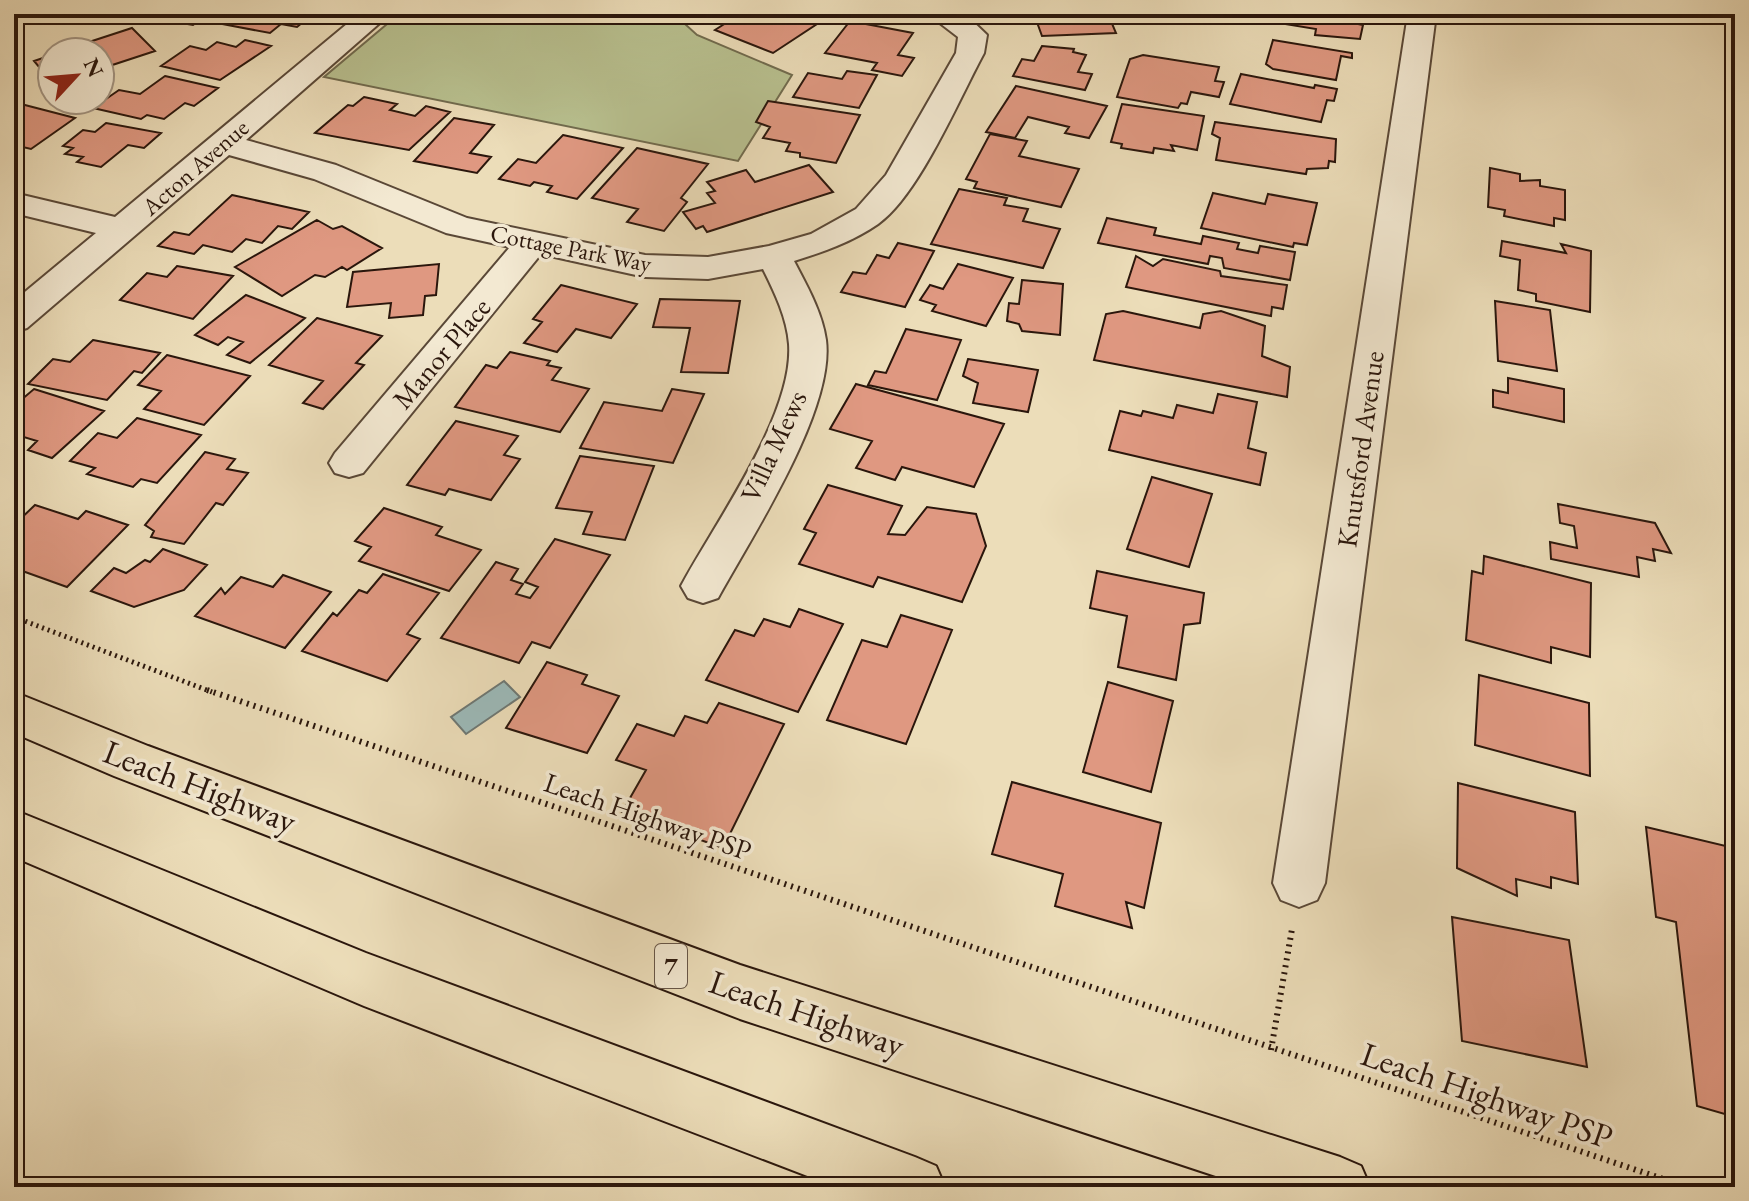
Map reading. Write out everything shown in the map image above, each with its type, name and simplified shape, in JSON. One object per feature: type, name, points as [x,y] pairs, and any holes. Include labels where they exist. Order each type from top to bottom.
[{"type":"highway","name":"Leach Highway","points":[[14,712],[131,761],[740,992],[1340,1187]]},
{"type":"highway","points":[[14,833],[364,979],[915,1187]]},
{"type":"street","name":"Acton Avenue","points":[[14,320],[376,14]]},
{"type":"street","name":"Cottage Park Way","points":[[222,143],[325,172],[458,226],[645,266],[708,268],[774,256],[823,241],[868,216],[900,179],[970,53],[973,35],[954,19],[942,14]]},
{"type":"street","name":"Knutsford Avenue","points":[[1299,883],[1422,14]]},
{"type":"street","points":[[14,203],[123,229]]},
{"type":"street","name":"Manor Place","points":[[349,463],[533,242]]},
{"type":"street","name":"Villa Mews","points":[[703,586],[799,404],[808,352],[799,309],[774,256]]},
{"type":"path","name":"Leach Highway PSP","points":[[14,617],[187,683],[1271,1050],[1687,1187]]},
{"type":"path","points":[[1271,1050],[1299,883]]},
{"type":"green space","points":[[399,14],[674,14],[697,35],[792,75],[738,161],[324,77]]},
{"type":"water","points":[[504,681],[520,697],[466,734],[451,717]]},
{"type":"building","points":[[178,14],[208,14],[193,25],[169,21]]},
{"type":"building","points":[[236,14],[313,14],[297,27],[281,24],[270,33],[222,24]]},
{"type":"building","points":[[740,14],[806,14],[820,22],[773,53],[715,30]]},
{"type":"building","points":[[1034,14],[1108,14],[1116,33],[1042,36]]},
{"type":"building","points":[[1269,14],[1350,14],[1348,22],[1363,25],[1360,39],[1315,35],[1316,29],[1267,21]]},
{"type":"building","points":[[850,21],[913,33],[898,55],[914,58],[902,76],[872,70],[877,63],[825,53]]},
{"type":"building","points":[[132,28],[155,51],[116,64],[116,36],[107,36]]},
{"type":"building","points":[[245,40],[271,46],[220,80],[161,66],[190,46],[206,50],[217,42],[236,47]]},
{"type":"building","points":[[1273,40],[1352,53],[1352,58],[1341,56],[1336,80],[1273,69],[1266,64]]},
{"type":"building","points":[[1042,46],[1074,49],[1073,52],[1086,55],[1078,72],[1092,74],[1085,90],[1013,76],[1022,59],[1034,61]]},
{"type":"building","points":[[1143,55],[1219,67],[1215,81],[1224,82],[1219,97],[1191,92],[1187,104],[1181,103],[1178,108],[1117,97],[1130,59]]},
{"type":"building","points":[[847,71],[877,75],[859,108],[793,97],[808,73],[842,79]]},
{"type":"building","points":[[1241,74],[1314,88],[1315,85],[1337,89],[1334,101],[1327,100],[1321,122],[1230,104]]},
{"type":"building","points":[[165,76],[218,88],[194,106],[185,103],[164,119],[147,115],[141,119],[116,113],[116,92],[140,94]]},
{"type":"building","points":[[1016,86],[1107,106],[1089,138],[1065,133],[1069,127],[1028,117],[1015,138],[986,132]]},
{"type":"building","points":[[364,97],[397,104],[390,110],[415,116],[426,106],[450,112],[409,150],[315,133],[348,105],[353,106]]},
{"type":"building","points":[[768,101],[860,115],[836,163],[800,157],[800,153],[786,151],[790,143],[763,138],[770,127],[756,122]]},
{"type":"building","points":[[21,104],[36,108],[36,116],[75,118],[31,149],[14,145],[14,109]]},
{"type":"building","points":[[1122,104],[1204,116],[1197,150],[1171,145],[1174,151],[1154,148],[1153,153],[1121,148],[1122,144],[1111,142]]},
{"type":"building","points":[[454,118],[494,125],[470,153],[491,157],[477,173],[414,161]]},
{"type":"building","points":[[1215,122],[1336,139],[1335,162],[1329,161],[1328,168],[1307,169],[1306,174],[1216,160],[1220,138],[1212,134]]},
{"type":"building","points":[[106,123],[161,133],[144,148],[128,145],[101,167],[77,162],[83,157],[65,154],[73,148],[63,146],[83,130],[95,132]]},
{"type":"building","points":[[990,134],[1027,141],[1019,156],[1079,169],[1061,207],[974,188],[977,182],[966,179]]},
{"type":"building","points":[[563,135],[623,148],[577,199],[547,192],[552,186],[534,182],[530,186],[499,179],[518,159],[536,163]]},
{"type":"building","points":[[637,148],[708,164],[681,198],[687,202],[664,231],[627,222],[638,209],[592,198]]},
{"type":"building","points":[[809,165],[833,192],[707,232],[703,226],[696,229],[683,212],[715,203],[707,193],[715,191],[707,182],[746,170],[755,182]]},
{"type":"building","points":[[1490,168],[1520,174],[1520,181],[1540,180],[1540,186],[1565,190],[1565,220],[1554,218],[1554,226],[1504,216],[1505,210],[1488,207]]},
{"type":"building","points":[[959,189],[1007,198],[1004,205],[1028,209],[1023,221],[1060,229],[1043,268],[931,244]]},
{"type":"building","points":[[1213,193],[1265,204],[1268,194],[1317,203],[1307,245],[1294,243],[1293,247],[1201,228]]},
{"type":"building","points":[[232,195],[309,212],[292,229],[278,226],[262,243],[246,239],[232,252],[203,245],[194,254],[158,246],[174,232],[189,235]]},
{"type":"building","points":[[1107,218],[1156,228],[1154,235],[1201,244],[1203,236],[1239,243],[1237,249],[1258,253],[1260,246],[1295,252],[1290,280],[1224,268],[1222,258],[1210,256],[1208,264],[1098,243]]},
{"type":"building","points":[[317,220],[333,229],[342,226],[382,248],[347,270],[342,267],[325,277],[315,275],[282,296],[235,267]]},
{"type":"building","points":[[1502,241],[1566,253],[1561,244],[1591,251],[1590,312],[1536,301],[1536,294],[1518,290],[1520,260],[1500,256]]},
{"type":"building","points":[[898,243],[934,251],[905,307],[841,292],[853,272],[866,274],[877,255],[889,258]]},
{"type":"building","points":[[1136,256],[1153,266],[1163,259],[1220,271],[1221,276],[1287,285],[1283,309],[1272,307],[1271,316],[1126,287]]},
{"type":"building","points":[[439,264],[436,295],[425,296],[423,315],[389,318],[391,303],[347,307],[353,272]]},
{"type":"building","points":[[958,264],[1013,278],[986,326],[932,311],[936,305],[920,300],[930,285],[943,289]]},
{"type":"building","points":[[177,266],[233,276],[193,319],[120,300],[147,273],[167,277]]},
{"type":"building","points":[[1022,280],[1063,284],[1060,335],[1022,331],[1019,324],[1007,321],[1009,303],[1019,304]]},
{"type":"building","points":[[561,285],[637,304],[611,338],[576,329],[557,352],[524,343],[542,322],[533,319]]},
{"type":"building","points":[[246,295],[305,318],[250,363],[227,355],[243,342],[228,337],[218,345],[195,335]]},
{"type":"building","points":[[660,299],[740,301],[728,373],[681,372],[690,328],[653,327]]},
{"type":"building","points":[[1495,301],[1550,310],[1557,371],[1498,361]]},
{"type":"building","points":[[1123,311],[1200,328],[1203,314],[1221,311],[1265,326],[1262,356],[1290,367],[1287,397],[1094,360],[1106,314]]},
{"type":"building","points":[[317,318],[382,336],[356,363],[364,365],[323,409],[303,403],[323,381],[269,365]]},
{"type":"building","points":[[906,329],[961,340],[937,400],[868,385],[875,371],[886,373]]},
{"type":"building","points":[[93,340],[160,353],[142,373],[134,371],[107,400],[28,384],[53,359],[70,362]]},
{"type":"building","points":[[510,352],[550,361],[547,365],[561,368],[552,380],[589,389],[560,432],[455,407],[486,365],[497,368]]},
{"type":"building","points":[[167,355],[250,376],[204,425],[144,409],[161,391],[138,385]]},
{"type":"building","points":[[968,359],[1038,370],[1028,412],[973,403],[978,383],[963,376]]},
{"type":"building","points":[[1508,378],[1564,389],[1564,422],[1493,407],[1493,390],[1508,393]]},
{"type":"building","points":[[856,384],[1004,424],[974,487],[902,467],[895,480],[856,468],[872,441],[830,429]]},
{"type":"building","points":[[34,389],[104,411],[52,458],[28,450],[37,441],[24,437],[14,445],[14,406]]},
{"type":"building","points":[[672,389],[704,394],[673,463],[580,448],[604,402],[662,411]]},
{"type":"building","points":[[1218,394],[1257,402],[1248,448],[1266,453],[1260,485],[1109,450],[1120,411],[1141,416],[1143,411],[1173,418],[1177,405],[1213,413]]},
{"type":"building","points":[[137,418],[201,435],[157,483],[141,479],[133,487],[87,474],[95,468],[70,461],[98,433],[117,438]]},
{"type":"building","points":[[456,421],[518,436],[504,455],[520,459],[491,500],[449,489],[445,495],[407,485]]},
{"type":"building","points":[[205,452],[235,459],[227,469],[248,473],[223,505],[216,503],[184,544],[151,537],[154,531],[145,525]]},
{"type":"building","points":[[580,456],[654,466],[625,540],[583,534],[592,512],[556,508]]},
{"type":"building","points":[[1152,477],[1212,494],[1189,567],[1127,549]]},
{"type":"building","points":[[828,485],[902,506],[888,534],[905,535],[927,507],[976,514],[986,546],[962,602],[878,577],[873,587],[799,564],[816,533],[804,529]]},
{"type":"building","points":[[1558,504],[1655,523],[1671,553],[1653,549],[1655,561],[1637,557],[1639,577],[1551,559],[1550,542],[1577,548],[1574,526],[1560,523]]},
{"type":"building","points":[[35,505],[78,519],[86,511],[128,525],[67,587],[14,568],[14,525]]},
{"type":"building","points":[[384,508],[442,527],[436,535],[481,550],[449,591],[359,561],[371,547],[355,541]]},
{"type":"building","points":[[555,539],[610,555],[550,648],[532,642],[519,663],[441,638],[496,562],[518,569],[511,580],[523,584],[516,594],[530,598],[538,587],[525,582]]},
{"type":"building","points":[[163,549],[207,565],[184,590],[134,607],[91,591],[114,568],[126,573],[145,560],[150,562]]},
{"type":"building","points":[[1484,556],[1591,583],[1590,657],[1551,647],[1551,663],[1466,640],[1472,571],[1483,574]]},
{"type":"building","points":[[1097,571],[1204,593],[1200,623],[1184,625],[1176,680],[1118,667],[1127,616],[1090,608]]},
{"type":"building","points":[[383,574],[439,593],[407,634],[420,639],[387,681],[302,651],[333,613],[337,616],[359,590],[367,593]]},
{"type":"building","points":[[283,575],[331,592],[285,648],[195,616],[221,588],[225,594],[241,577],[273,587]]},
{"type":"building","points":[[799,609],[843,624],[798,712],[706,680],[735,630],[754,636],[764,619],[790,627]]},
{"type":"building","points":[[901,615],[952,630],[906,744],[827,720],[862,640],[887,647]]},
{"type":"building","points":[[547,662],[587,675],[582,684],[619,696],[587,753],[506,728]]},
{"type":"building","points":[[1479,675],[1589,703],[1590,776],[1475,745]]},
{"type":"building","points":[[1108,682],[1173,701],[1151,792],[1083,772]]},
{"type":"building","points":[[719,703],[784,724],[723,848],[622,812],[646,770],[616,760],[637,724],[674,736],[685,716],[707,723]]},
{"type":"building","points":[[1012,782],[1161,823],[1144,908],[1126,902],[1132,928],[1055,906],[1063,874],[992,854]]},
{"type":"building","points":[[1458,783],[1575,812],[1578,884],[1551,877],[1551,888],[1516,879],[1517,896],[1457,868]]},
{"type":"building","points":[[1646,827],[1730,847],[1735,884],[1735,1117],[1697,1106],[1676,922],[1656,917]]},
{"type":"building","points":[[1452,917],[1569,940],[1587,1067],[1462,1041]]}]
